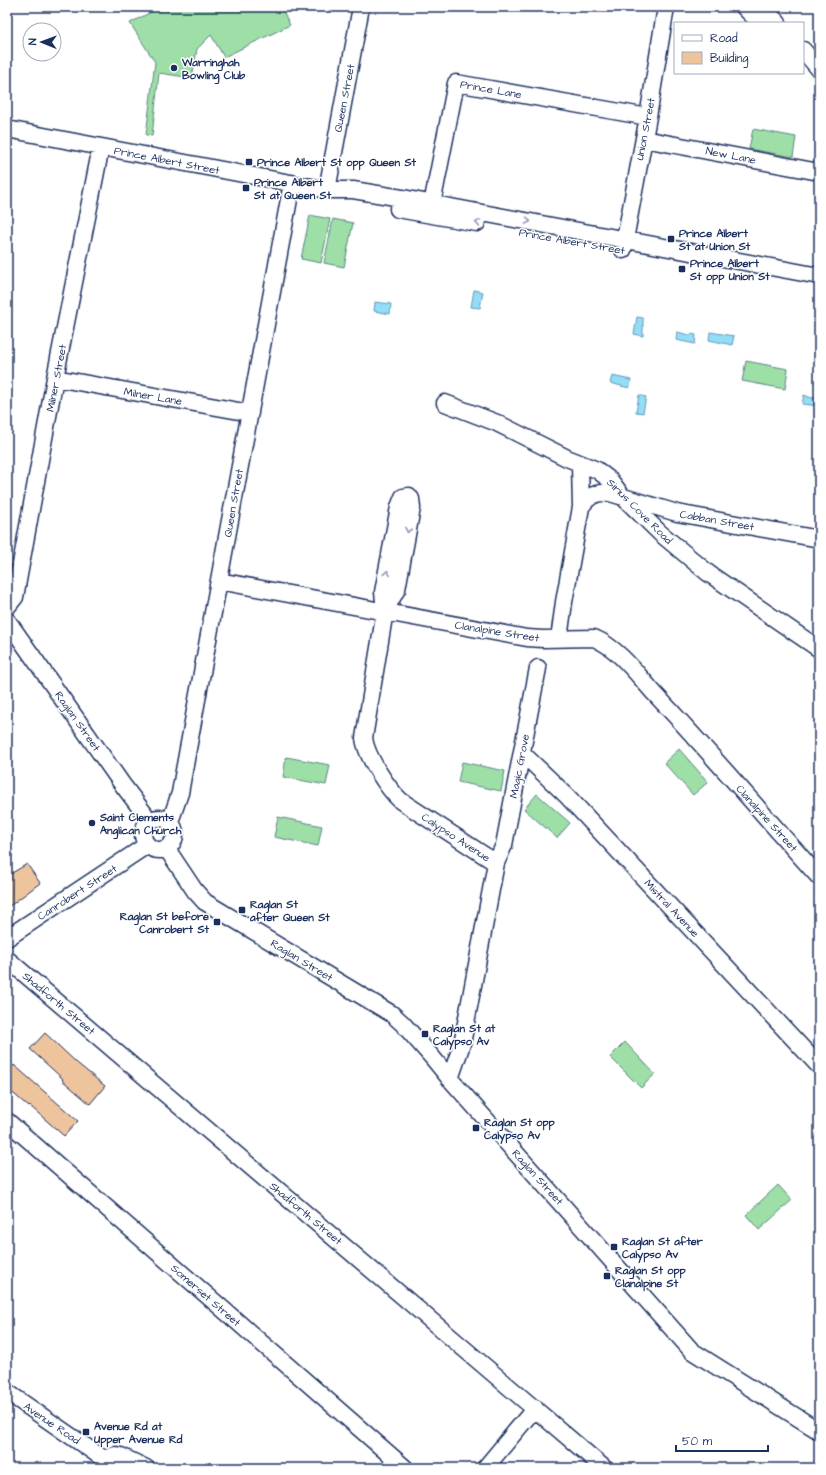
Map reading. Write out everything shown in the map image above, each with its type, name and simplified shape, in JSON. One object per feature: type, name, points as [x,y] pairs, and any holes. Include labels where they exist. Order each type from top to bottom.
[{"type":"street","name":"Queen Street","points":[[327,190],[361,7]]},
{"type":"street","name":"Union Street","points":[[623,245],[648,117],[666,7]]},
{"type":"street","points":[[744,7],[759,22]]},
{"type":"street","points":[[762,7],[777,22]]},
{"type":"street","points":[[804,51],[819,70]]},
{"type":"street","points":[[804,61],[819,70]]},
{"type":"street","name":"Prince Lane","points":[[432,204],[456,83],[648,117]]},
{"type":"street","name":"Prince Albert Street","points":[[7,129],[327,190],[354,201],[819,276]]},
{"type":"street","name":"New Lane","points":[[644,139],[819,172]]},
{"type":"street","name":"Milner Street","points":[[7,607],[15,597],[55,378],[101,147]]},
{"type":"street","name":"Queen Street","points":[[170,822],[180,793],[292,183]]},
{"type":"street","name":"Prince Albert Street","points":[[327,190],[353,190],[432,204],[819,286]]},
{"type":"street","name":"Milner Lane","points":[[55,378],[250,413]]},
{"type":"street","name":"Sirius Cove Road","points":[[445,403],[497,423],[580,464],[596,470],[610,480],[622,496],[660,533],[708,573],[819,649]]},
{"type":"street","points":[[558,639],[581,507],[580,464]]},
{"type":"street","points":[[581,507],[586,500],[600,492],[622,496]]},
{"type":"street","name":"Calypso Avenue","points":[[385,611],[397,589],[412,508],[411,499],[409,496],[403,497],[399,507],[384,592],[385,611],[364,732],[364,745],[390,789],[401,801],[496,863],[462,1044],[450,1079]]},
{"type":"street","name":"Cabban Street","points":[[622,496],[677,513],[817,542]]},
{"type":"street","name":"Clanalpine Street","points":[[219,581],[527,638],[594,638],[601,641],[616,653],[670,710],[819,877]]},
{"type":"street","name":"Raglan Street","points":[[7,620],[144,813],[148,822]]},
{"type":"street","name":"Magic Grove","points":[[496,863],[504,845],[538,668]]},
{"type":"street","name":"Mistral Avenue","points":[[522,754],[567,796],[819,1066]]},
{"type":"street","points":[[156,818],[161,818],[170,822],[173,826],[176,836],[174,841],[167,849],[155,850],[147,845],[143,837],[143,832],[148,822],[156,818]]},
{"type":"street","name":"Canrobert Street","points":[[7,938],[147,845]]},
{"type":"street","name":"Raglan Street","points":[[167,849],[195,891],[205,902],[392,1014],[403,1024],[450,1079],[692,1351],[819,1431]]},
{"type":"street","name":"Shadforth Street","points":[[7,959],[604,1468]]},
{"type":"street","name":"Somerset Street","points":[[7,1121],[406,1468]]},
{"type":"street","name":"Avenue Road","points":[[7,1392],[117,1468]]},
{"type":"street","points":[[486,1468],[534,1408]]},
{"type":"street","points":[[103,1459],[116,1454],[146,1468]]},
{"type":"green space","name":"Warringhah Bowling Club","points":[[156,7],[281,7],[290,25],[224,57],[211,35],[197,49],[192,78],[159,73],[152,136],[146,135],[155,62],[130,23],[157,9]]},
{"type":"green space","points":[[753,129],[796,137],[793,157],[749,149]]},
{"type":"green space","points":[[310,215],[330,219],[321,263],[301,259]]},
{"type":"green space","points":[[333,219],[353,223],[344,267],[324,263]]},
{"type":"green space","points":[[746,361],[788,369],[785,389],[742,381]]},
{"type":"green space","points":[[679,749],[708,782],[693,795],[664,763]]},
{"type":"green space","points":[[286,757],[330,765],[326,785],[283,777]]},
{"type":"green space","points":[[462,762],[505,771],[501,791],[458,782]]},
{"type":"green space","points":[[537,794],[570,823],[557,838],[524,809]]},
{"type":"green space","points":[[278,817],[322,826],[318,846],[274,837]]},
{"type":"green space","points":[[625,1042],[655,1074],[641,1088],[610,1057]]},
{"type":"green space","points":[[778,1185],[792,1200],[759,1230],[746,1215]]},
{"type":"water","points":[[474,290],[483,292],[480,308],[471,307]]},
{"type":"water","points":[[375,302],[391,304],[390,314],[374,311]]},
{"type":"water","points":[[637,317],[643,318],[643,336],[634,334]]},
{"type":"water","points":[[677,332],[696,335],[695,344],[676,340]]},
{"type":"water","points":[[710,332],[734,336],[732,345],[709,340]]},
{"type":"water","points":[[612,376],[631,380],[629,388],[610,383]]},
{"type":"water","points":[[639,395],[646,397],[643,413],[636,412]]},
{"type":"water","points":[[804,395],[812,398],[816,396],[819,397],[819,406],[802,404]]},
{"type":"building","points":[[27,864],[40,883],[7,908],[7,876]]},
{"type":"building","points":[[45,1033],[77,1063],[105,1086],[90,1104],[62,1080],[63,1079],[30,1049]]},
{"type":"building","points":[[14,1065],[78,1121],[64,1136],[7,1088],[7,1074]]},
{"type":"place","name":"Warringhah Bowling Club","points":[[174,68]]},
{"type":"place","name":"Prince Albert St opp Queen St","points":[[249,162]]},
{"type":"place","name":"Prince Albert St at Queen St","points":[[246,188]]},
{"type":"place","name":"Prince Albert St at Union St","points":[[671,239]]},
{"type":"place","name":"Prince Albert St opp Union St","points":[[682,269]]},
{"type":"place","name":"Saint Clements Anglican Church","points":[[92,823]]},
{"type":"place","name":"Raglan St after Queen St","points":[[242,910]]},
{"type":"place","name":"Raglan St before Canrobert St","points":[[217,922]]},
{"type":"place","name":"Raglan St at Calypso Av","points":[[425,1034]]},
{"type":"place","name":"Raglan St opp Calypso Av","points":[[476,1128]]},
{"type":"place","name":"Raglan St after Calypso Av","points":[[614,1247]]},
{"type":"place","name":"Raglan St opp Clanalpine St","points":[[607,1276]]},
{"type":"place","name":"Avenue Rd at Upper Avenue Rd","points":[[86,1432]]}]
